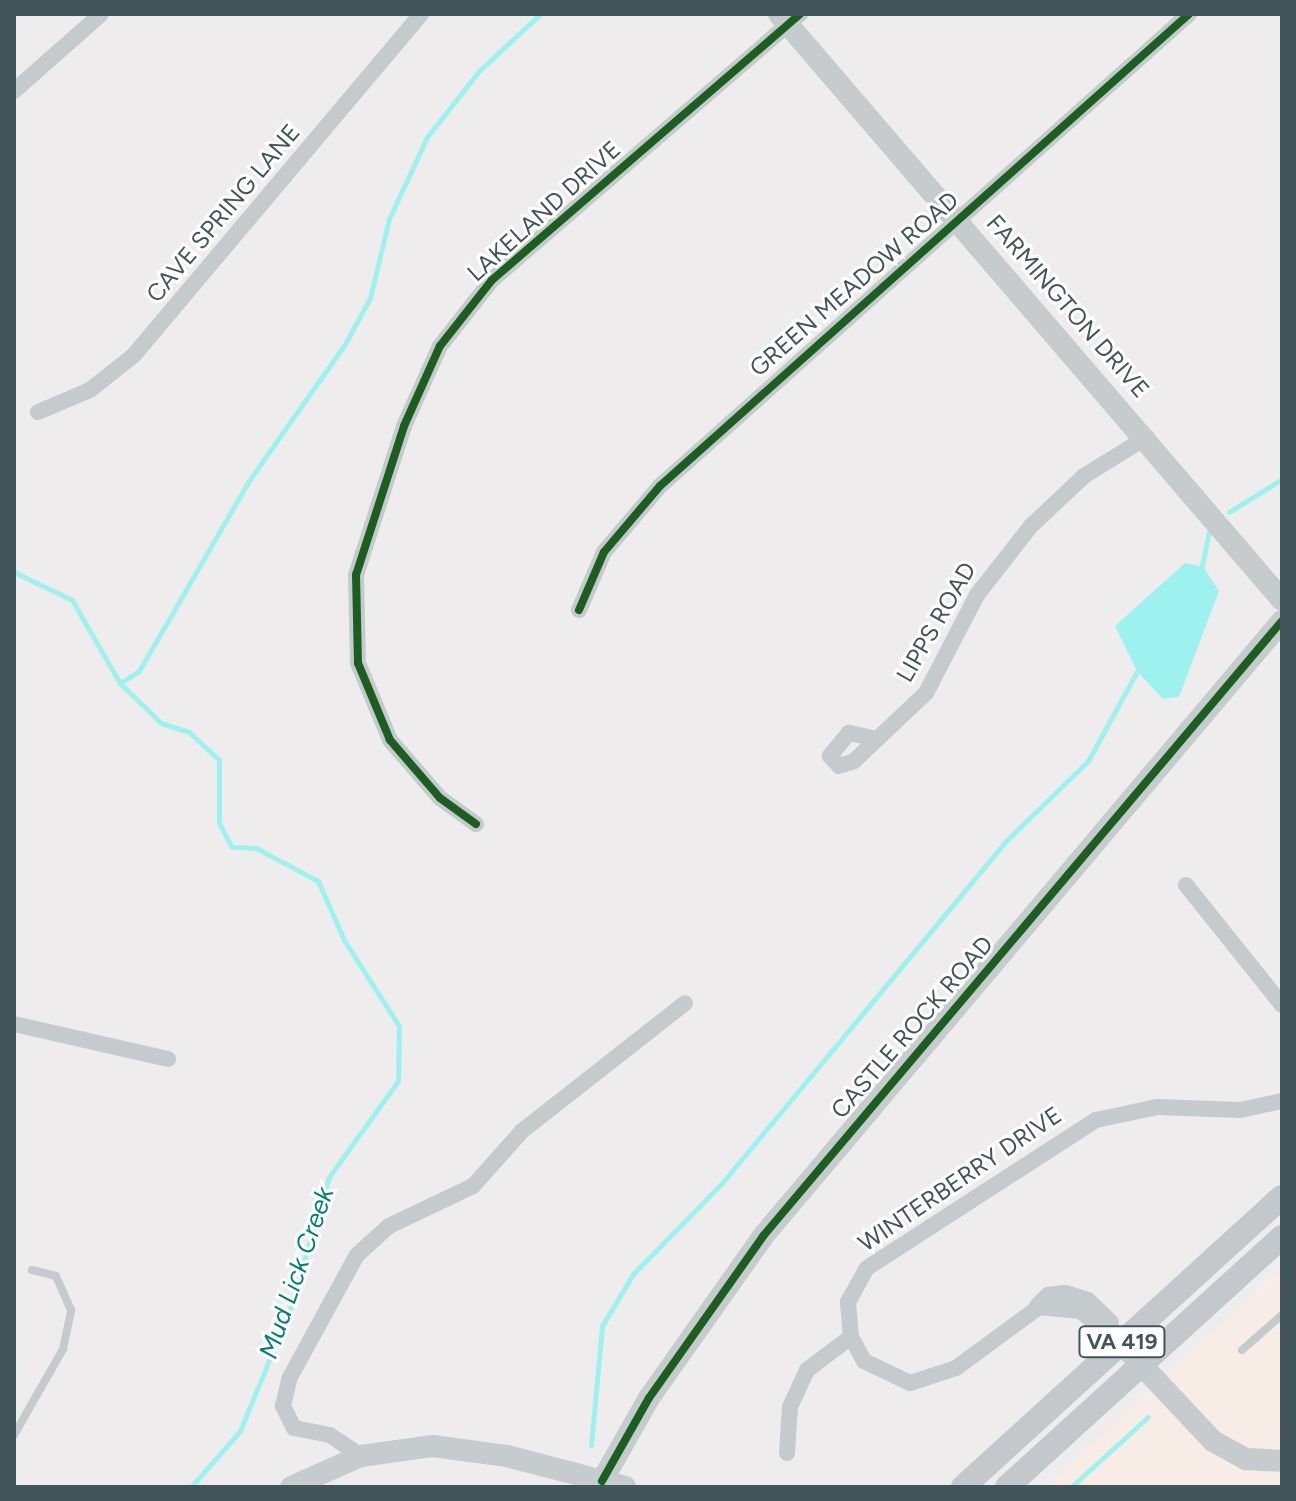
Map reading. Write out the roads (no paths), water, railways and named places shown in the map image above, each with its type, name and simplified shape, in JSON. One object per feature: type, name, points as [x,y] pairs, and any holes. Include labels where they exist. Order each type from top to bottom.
[{"type":"main road","name":"VA 419","points":[[963,1487],[1282,1197]]},
{"type":"main road","name":"VA 419","points":[[1007,1487],[1282,1237]]},
{"type":"street","points":[[14,91],[101,14]]},
{"type":"street","name":"CAVE SPRING LANE","points":[[38,412],[90,390],[134,355],[421,14]]},
{"type":"street","name":"GREEN MEADOW ROAD","points":[[579,610],[604,552],[660,486],[1189,14]]},
{"type":"street","name":"FARMINGTON DRIVE","points":[[789,18],[1282,600]]},
{"type":"street","name":"LAKELAND DRIVE","points":[[476,824],[440,798],[390,740],[358,663],[356,575],[404,426],[440,346],[492,280],[789,18]]},
{"type":"street","name":"LIPPS ROAD","points":[[873,738],[926,693],[977,595],[1031,526],[1084,476],[1147,437]]},
{"type":"street","name":"CASTLE ROCK ROAD","points":[[602,1481],[649,1398],[764,1235],[1282,621]]},
{"type":"street","points":[[1186,885],[1282,1005]]},
{"type":"street","points":[[361,1456],[330,1435],[294,1428],[283,1406],[289,1379],[357,1255],[389,1226],[473,1186],[522,1131],[685,1003]]},
{"type":"street","points":[[14,1024],[168,1059]]},
{"type":"street","name":"WINTERBERRY DRIVE","points":[[851,1337],[848,1302],[867,1268],[971,1205],[1065,1135],[1134,1111],[1240,1110],[1282,1101]]},
{"type":"street","points":[[787,1453],[797,1387],[817,1357],[851,1337],[875,1371],[926,1382],[1036,1308],[1048,1295],[1088,1300],[1139,1368],[1223,1448],[1246,1459],[1282,1461]]},
{"type":"street","points":[[291,1487],[361,1456],[458,1448],[625,1487]]},
{"type":"lane","points":[[14,1435],[63,1349],[71,1310],[56,1276],[32,1270]]},
{"type":"lane","points":[[1242,1350],[1282,1315]]},
{"type":"water","points":[[1185,563],[1203,567],[1219,591],[1179,697],[1163,699],[1137,671],[1115,626]]},
{"type":"waterway","points":[[120,683],[139,671],[248,482],[345,344],[370,298],[389,219],[427,137],[480,70],[540,14]]},
{"type":"waterway","points":[[1229,512],[1282,479]]},
{"type":"waterway","points":[[1201,570],[1209,532]]},
{"type":"waterway","name":"Mud Lick Creek","points":[[14,572],[72,600],[120,683],[161,723],[189,732],[219,760],[219,823],[232,847],[256,848],[318,881],[344,940],[399,1026],[398,1081],[329,1177],[290,1309],[240,1431],[191,1487]]},
{"type":"waterway","points":[[591,1445],[602,1326],[633,1274],[722,1183],[1007,840],[1088,761],[1140,666]]},
{"type":"waterway","points":[[1071,1487],[1148,1417]]}]
